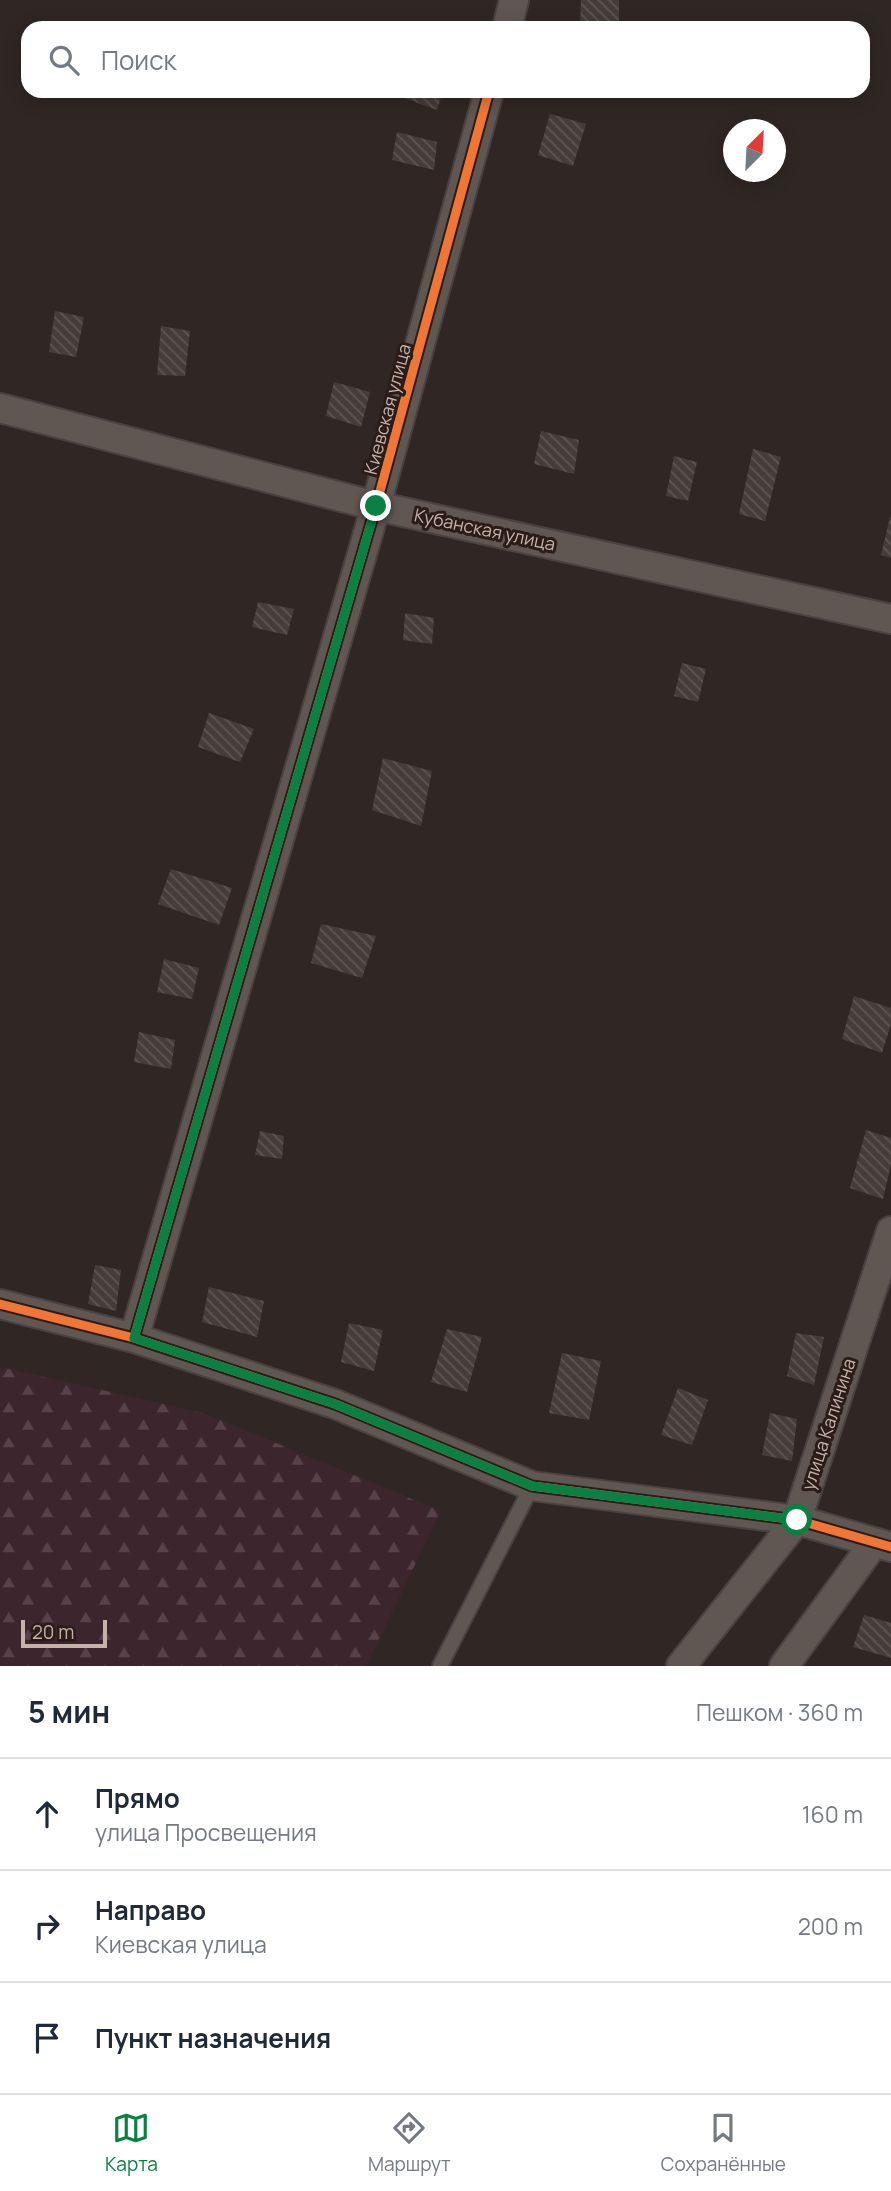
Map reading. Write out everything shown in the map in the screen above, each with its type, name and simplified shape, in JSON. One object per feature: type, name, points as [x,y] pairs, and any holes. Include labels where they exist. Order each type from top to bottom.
[{"type":"street","points":[[508,21],[514,0]]},
{"type":"street","name":"Киевская улица","points":[[134,1338],[376,506],[487,98]]},
{"type":"street","name":"Кубанская улица","points":[[0,408],[376,506],[891,619]]},
{"type":"street","name":"улица Калинина","points":[[681,1666],[797,1520],[891,1231]]},
{"type":"street","points":[[0,1304],[134,1338],[335,1404],[532,1486],[797,1520],[882,1545],[784,1666]]},
{"type":"lane","points":[[440,1666],[532,1486]]},
{"type":"green space","points":[[0,1367],[203,1413],[441,1511],[366,1666],[0,1666]]},
{"type":"building","points":[[581,0],[619,0],[619,21],[580,21]]},
{"type":"building","points":[[404,98],[441,98],[437,110]]},
{"type":"building","points":[[550,114],[586,124],[573,166],[538,155]]},
{"type":"building","points":[[397,132],[437,142],[434,170],[392,160]]},
{"type":"building","points":[[55,311],[84,317],[76,357],[49,352]]},
{"type":"building","points":[[161,326],[190,331],[185,376],[157,375]]},
{"type":"building","points":[[334,382],[370,392],[361,427],[326,416]]},
{"type":"building","points":[[541,431],[579,440],[574,474],[534,464]]},
{"type":"building","points":[[753,449],[781,457],[765,521],[739,514]]},
{"type":"building","points":[[674,456],[697,462],[688,501],[666,496]]},
{"type":"building","points":[[891,517],[891,558],[881,555]]},
{"type":"building","points":[[258,602],[294,609],[287,635],[252,627]]},
{"type":"building","points":[[405,613],[434,618],[432,644],[403,640]]},
{"type":"building","points":[[682,663],[706,669],[698,702],[674,696]]},
{"type":"building","points":[[209,713],[254,729],[240,762],[198,747]]},
{"type":"building","points":[[383,758],[432,771],[421,826],[372,810]]},
{"type":"building","points":[[171,869],[232,888],[219,925],[158,904]]},
{"type":"building","points":[[321,924],[376,936],[362,978],[311,963]]},
{"type":"building","points":[[164,959],[199,968],[192,999],[157,992]]},
{"type":"building","points":[[854,996],[891,1008],[891,1024],[882,1053],[842,1039]]},
{"type":"building","points":[[139,1032],[175,1040],[171,1069],[134,1062]]},
{"type":"building","points":[[866,1130],[891,1138],[891,1164],[883,1199],[850,1188]]},
{"type":"building","points":[[260,1131],[284,1136],[282,1159],[255,1155]]},
{"type":"building","points":[[95,1265],[121,1270],[116,1311],[88,1304]]},
{"type":"building","points":[[209,1287],[264,1301],[257,1337],[202,1322]]},
{"type":"building","points":[[349,1323],[383,1330],[374,1371],[341,1362]]},
{"type":"building","points":[[447,1329],[482,1337],[467,1392],[431,1382]]},
{"type":"building","points":[[796,1333],[824,1337],[814,1385],[787,1376]]},
{"type":"building","points":[[562,1353],[601,1361],[589,1420],[549,1413]]},
{"type":"building","points":[[678,1388],[708,1400],[692,1445],[661,1435]]},
{"type":"building","points":[[770,1413],[797,1419],[792,1461],[762,1455]]},
{"type":"building","points":[[864,1615],[891,1623],[891,1658],[853,1647]]},
{"type":"cycle path","points":[[134,1338],[376,506],[487,98]]},
{"type":"cycle path","points":[[0,1304],[134,1338],[335,1404],[532,1486],[797,1520],[891,1547]]},
{"type":"route","points":[[376,506],[134,1338],[335,1404],[532,1486],[797,1520]]}]
